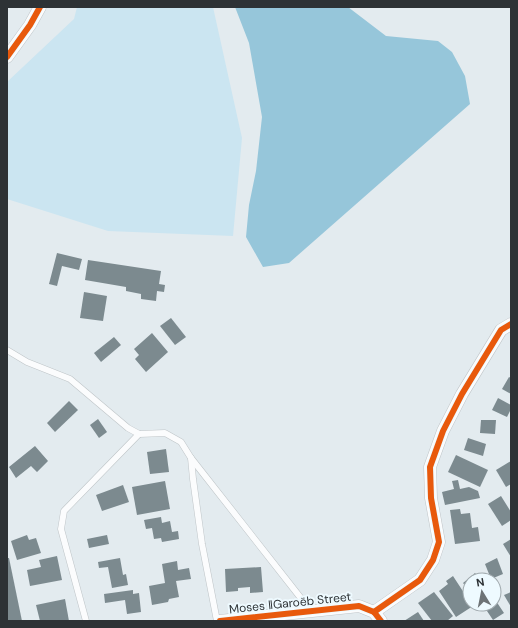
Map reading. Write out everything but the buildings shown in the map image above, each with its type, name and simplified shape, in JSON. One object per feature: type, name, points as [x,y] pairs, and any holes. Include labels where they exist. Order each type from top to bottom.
[{"type":"street","points":[[7,57],[30,25],[40,7]]},
{"type":"street","points":[[378,616],[420,580],[434,560],[439,542],[431,498],[430,467],[443,431],[462,394],[501,330],[511,324]]},
{"type":"street","name":"Moses ǁGaroëb Street","points":[[220,621],[293,618],[312,612],[359,606],[378,616]]},
{"type":"lane","points":[[7,350],[28,362],[70,379],[128,428],[139,434],[165,434],[181,442],[312,612]]},
{"type":"lane","points":[[86,621],[61,529],[64,511],[139,434]]},
{"type":"lane","points":[[192,458],[193,479],[202,544],[217,621]]},
{"type":"shaded area","points":[[77,7],[213,7],[242,138],[233,236],[108,231],[7,199],[7,82],[74,19]]},
{"type":"water","points":[[235,7],[348,7],[386,36],[438,41],[452,52],[465,76],[470,104],[289,263],[263,267],[246,237],[249,205],[256,171],[262,117],[249,43]]},
{"type":"cycle path","points":[[7,57],[30,25],[40,7]]},
{"type":"cycle path","points":[[374,612],[420,580],[433,560],[439,542],[431,498],[430,467],[443,431],[462,394],[501,330],[511,324]]},
{"type":"cycle path","points":[[220,621],[359,606],[374,612],[381,621]]}]
